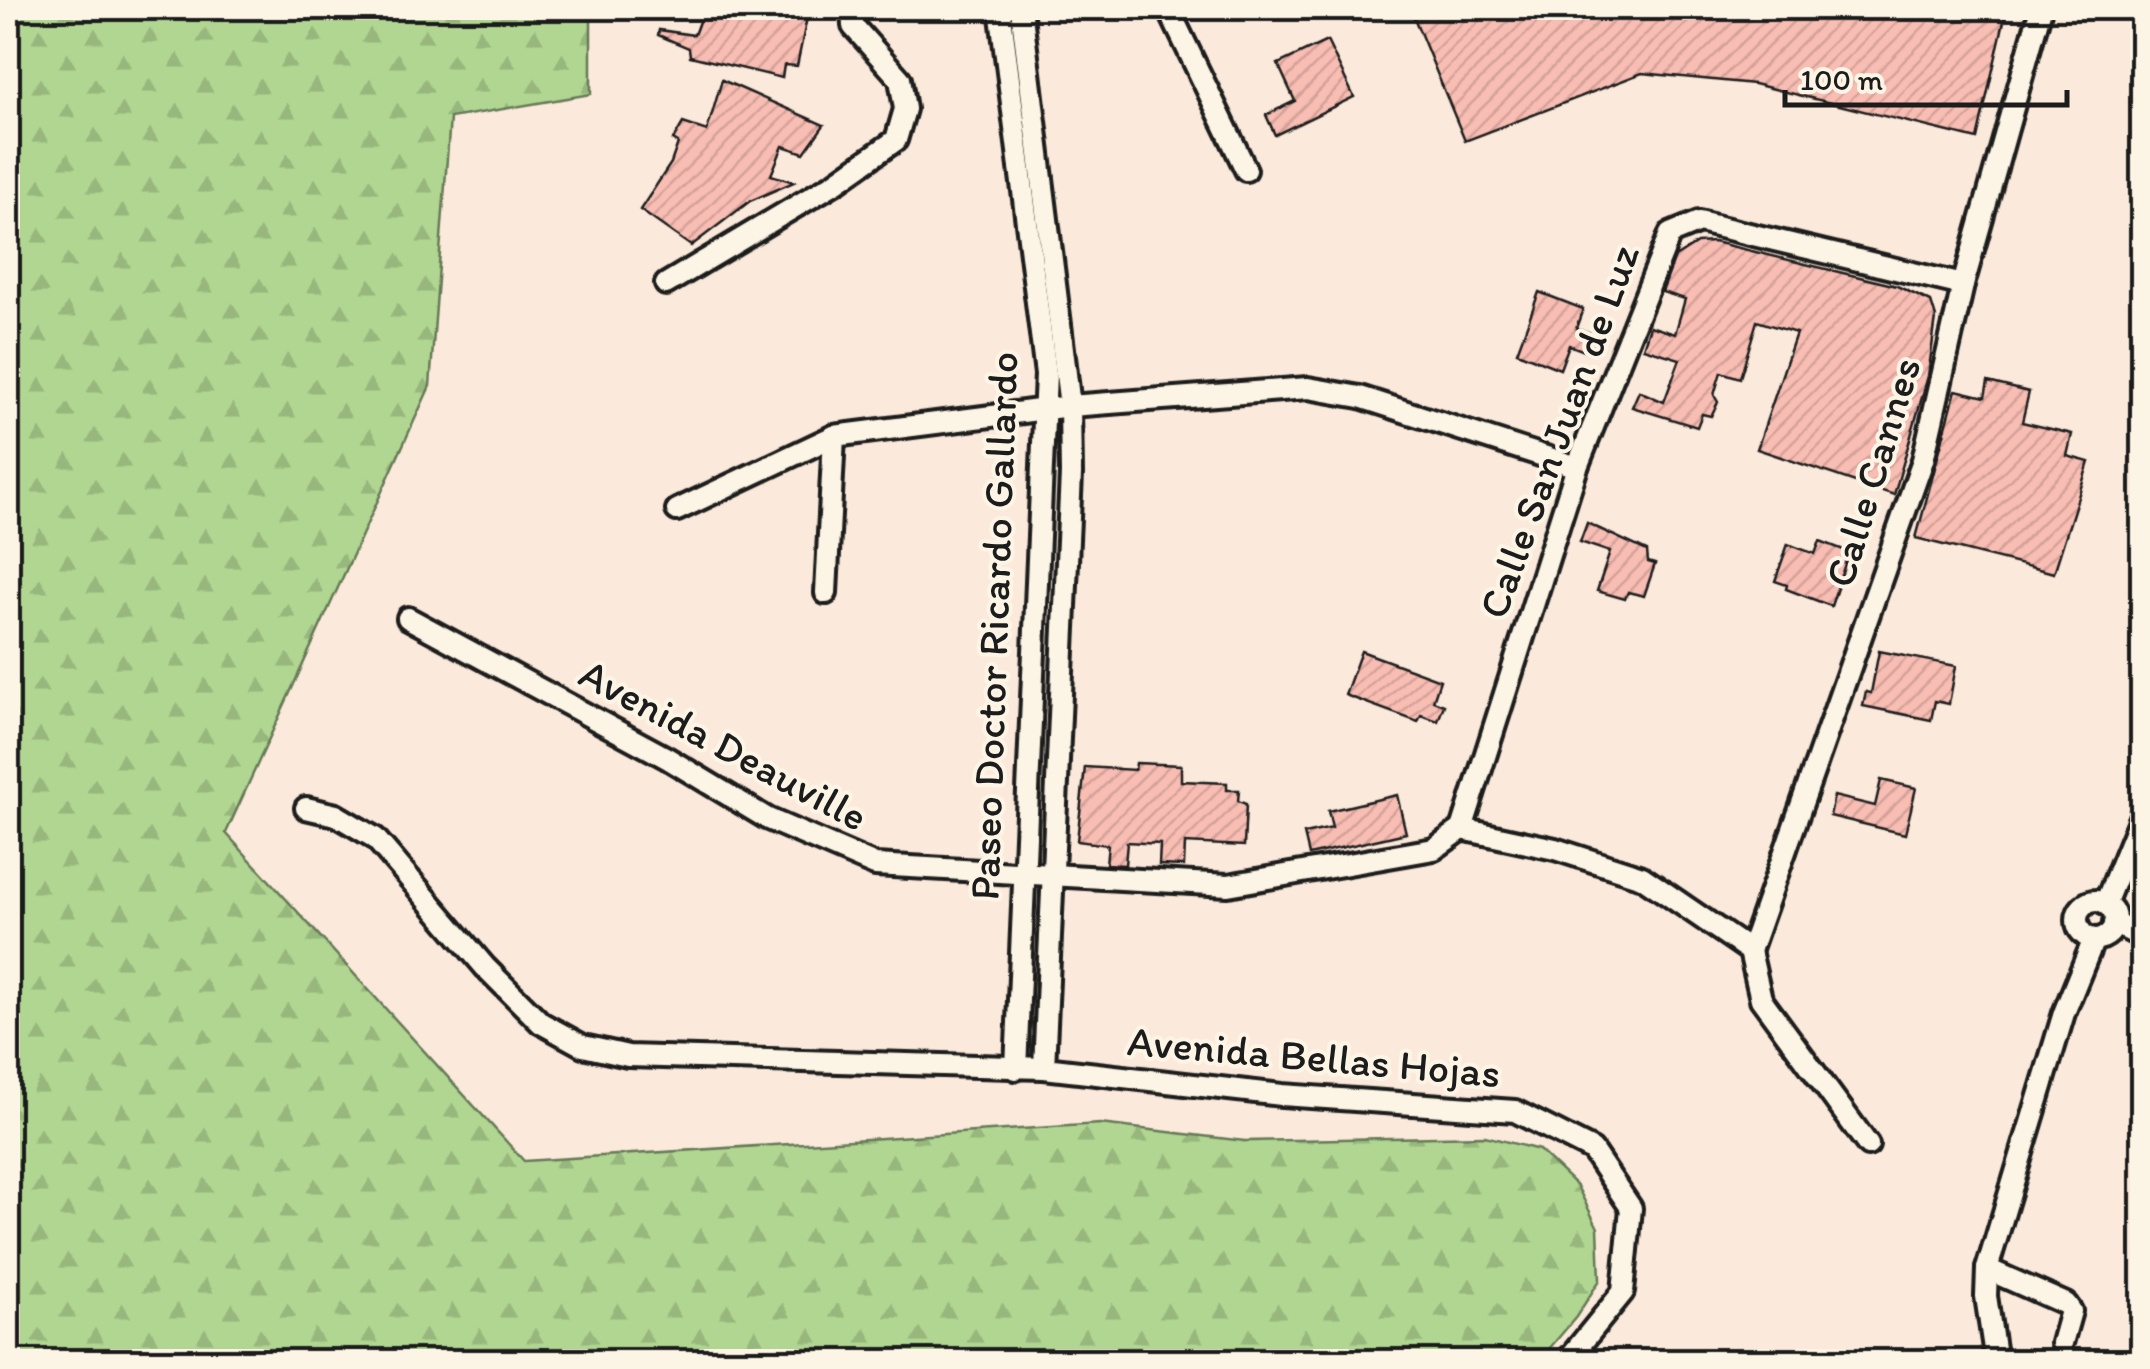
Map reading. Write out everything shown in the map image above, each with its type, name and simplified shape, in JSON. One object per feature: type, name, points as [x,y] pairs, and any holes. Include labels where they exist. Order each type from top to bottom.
[{"type":"street","points":[[666,284],[835,183],[896,140],[905,108],[900,79],[854,26],[852,8]]},
{"type":"street","name":"Paseo Doctor Ricardo Gallardo","points":[[1000,8],[1046,374],[1016,1069]]},
{"type":"street","name":"Paseo Doctor Ricardo Gallardo","points":[[1021,8],[1070,406],[1071,474],[1044,1068]]},
{"type":"street","points":[[1168,8],[1246,170]]},
{"type":"street","name":"Calle Cannes","points":[[1750,952],[1923,460],[1963,285],[2041,8]]},
{"type":"street","name":"Calle San Juan de Luz","points":[[1462,828],[1577,467],[1670,234],[1699,222],[1963,285]]},
{"type":"street","points":[[677,510],[834,436],[1070,406],[1308,388],[1360,397],[1577,467]]},
{"type":"street","points":[[826,593],[834,436]]},
{"type":"street","name":"Avenida Deauville","points":[[408,618],[667,758],[768,819],[875,865],[1228,885],[1434,849],[1462,828]]},
{"type":"street","name":"Avenida Bellas Hojas","points":[[306,808],[336,815],[375,838],[540,1023],[583,1046],[628,1056],[1044,1068],[1282,1095],[1515,1111],[1592,1150],[1632,1208],[1623,1292],[1566,1362]]},
{"type":"street","points":[[2142,814],[2110,913],[2108,935],[2094,939],[2082,934],[2078,915],[2091,902],[2110,913],[2142,938]]},
{"type":"street","points":[[1462,828],[1556,849],[1642,877],[1750,952],[1761,999],[1868,1146]]},
{"type":"street","points":[[1996,1362],[1987,1268],[2064,1013],[2094,939]]},
{"type":"street","points":[[1987,1268],[2066,1304],[2071,1311],[2062,1343]]},
{"type":"green space","points":[[8,8],[591,8],[591,94],[450,118],[430,386],[226,833],[524,1161],[1100,1124],[1245,1141],[1485,1136],[1539,1150],[1577,1186],[1598,1228],[1600,1280],[1576,1317],[1538,1362],[8,1361]]},
{"type":"building","points":[[704,8],[809,8],[797,66],[784,65],[782,78],[690,56],[689,48],[658,35],[659,30],[694,35]]},
{"type":"building","points":[[1410,8],[1732,8],[1768,19],[1770,8],[2007,8],[1977,139],[1754,84],[1642,73],[1465,141]]},
{"type":"building","points":[[1327,41],[1354,97],[1275,135],[1266,115],[1295,101],[1278,64]]},
{"type":"building","points":[[722,80],[824,125],[804,153],[783,146],[771,175],[794,182],[750,201],[691,246],[640,210],[671,163],[678,143],[673,140],[683,123],[707,131]]},
{"type":"building","points":[[1714,242],[1897,286],[1931,302],[1936,318],[1928,376],[1894,495],[1757,449],[1796,333],[1757,321],[1740,378],[1721,372],[1714,395],[1718,402],[1711,416],[1702,414],[1697,427],[1632,407],[1639,391],[1664,402],[1680,359],[1643,348],[1650,326],[1675,334],[1685,299],[1662,292],[1675,257],[1697,243]]},
{"type":"building","points":[[1539,292],[1583,309],[1576,328],[1596,335],[1590,353],[1569,345],[1560,369],[1517,352]]},
{"type":"building","points":[[1988,382],[2029,392],[2022,422],[2072,434],[2067,456],[2089,462],[2054,573],[1916,538],[1956,390],[1985,397]]},
{"type":"building","points":[[1587,523],[1647,551],[1648,562],[1655,564],[1644,596],[1628,592],[1625,599],[1597,591],[1610,552],[1580,542]]},
{"type":"building","points":[[1820,541],[1849,552],[1831,606],[1775,581],[1788,544],[1815,554]]},
{"type":"building","points":[[1361,651],[1440,680],[1433,701],[1444,705],[1438,721],[1421,715],[1418,722],[1345,695]]},
{"type":"building","points":[[1879,651],[1956,666],[1949,704],[1935,701],[1931,720],[1863,706],[1866,692],[1871,693]]},
{"type":"building","points":[[1136,763],[1181,765],[1181,781],[1227,783],[1227,790],[1239,790],[1238,801],[1246,804],[1244,846],[1185,843],[1184,866],[1159,865],[1160,844],[1127,842],[1125,865],[1106,864],[1108,845],[1077,841],[1085,767],[1135,770]]},
{"type":"building","points":[[1881,780],[1916,788],[1905,834],[1830,816],[1834,796],[1875,806]]},
{"type":"building","points":[[1397,795],[1406,833],[1309,855],[1304,834],[1332,828],[1328,811]]}]
